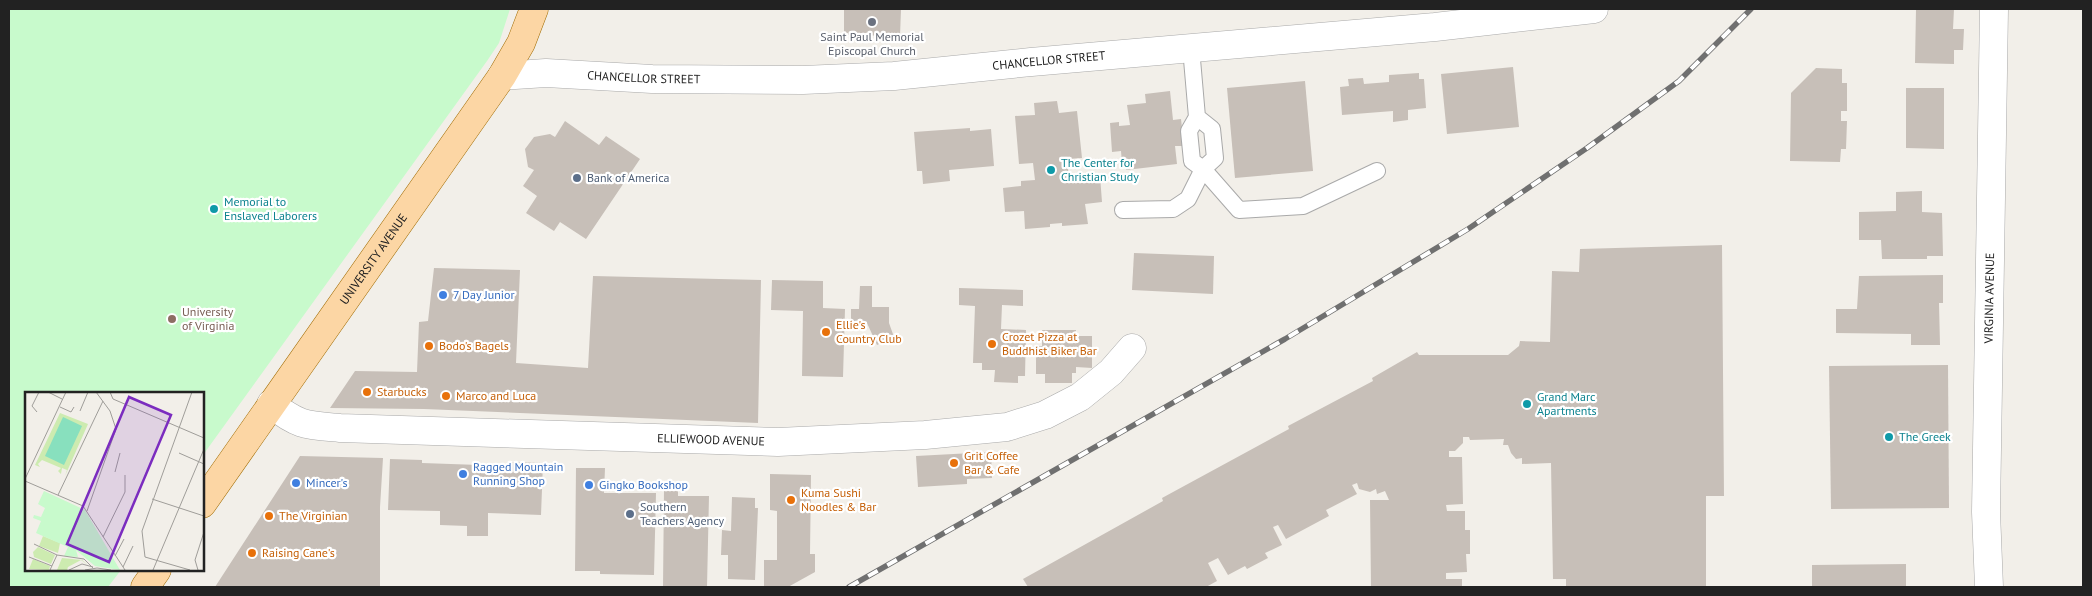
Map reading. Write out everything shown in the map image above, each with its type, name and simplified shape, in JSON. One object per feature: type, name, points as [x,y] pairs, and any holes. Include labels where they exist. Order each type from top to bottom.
[{"type":"main road","name":"UNIVERSITY AVENUE","points":[[204,501],[502,76],[520,43],[534,9]]},
{"type":"main road","points":[[145,587],[156,571]]},
{"type":"street","name":"CHANCELLOR STREET","points":[[502,76],[546,73],[652,79],[831,79],[894,76],[1031,62],[1435,27],[1594,9]]},
{"type":"street","name":"VIRGINIA AVENUE","points":[[1989,587],[1986,512],[1994,9]]},
{"type":"street","name":"ELLIEWOOD AVENUE","points":[[271,404],[300,424],[340,428],[778,442],[925,435],[1007,427],[1045,415],[1080,397],[1111,372],[1132,348]]},
{"type":"lane","points":[[1191,48],[1197,116],[1189,131],[1192,161],[1203,170],[1239,210],[1303,206],[1377,171]]},
{"type":"lane","points":[[1123,210],[1173,209],[1188,199],[1203,170],[1215,158],[1212,129],[1197,116]]},
{"type":"green space","name":"University of Virginia","points":[[9,9],[510,9],[499,43],[487,61],[204,454],[204,392],[25,392],[25,571],[120,571],[108,587],[9,587]]},
{"type":"building","name":"Saint Paul Memorial Episcopal Church","points":[[844,9],[901,9],[900,36],[844,35]]},
{"type":"building","points":[[1916,9],[1954,9],[1953,29],[1964,29],[1963,50],[1954,50],[1954,64],[1915,63]]},
{"type":"building","points":[[1513,67],[1519,127],[1447,134],[1441,74]]},
{"type":"building","points":[[1816,68],[1842,69],[1842,83],[1847,83],[1847,111],[1841,111],[1841,121],[1847,121],[1846,149],[1841,149],[1840,162],[1790,161],[1791,93]]},
{"type":"building","points":[[1419,73],[1419,79],[1424,79],[1426,108],[1408,110],[1408,120],[1393,122],[1393,111],[1342,115],[1340,87],[1349,86],[1348,79],[1363,78],[1364,84],[1389,82],[1389,75]]},
{"type":"building","points":[[1305,81],[1313,171],[1235,178],[1227,88]]},
{"type":"building","points":[[1906,88],[1944,88],[1944,149],[1906,148]]},
{"type":"building","points":[[1170,91],[1173,120],[1181,119],[1184,146],[1175,146],[1177,164],[1126,170],[1125,162],[1122,163],[1121,151],[1112,152],[1110,123],[1119,122],[1119,126],[1130,125],[1127,105],[1146,103],[1145,94]]},
{"type":"building","name":"The Center for Christian Study","points":[[1057,101],[1059,113],[1077,111],[1082,158],[1067,159],[1069,177],[1100,176],[1102,202],[1085,204],[1088,224],[1062,226],[1062,223],[1050,224],[1050,227],[1025,229],[1024,211],[1005,212],[1003,188],[1021,186],[1021,181],[1035,180],[1033,163],[1019,164],[1015,116],[1035,115],[1034,103]]},
{"type":"building","name":"Bank of America","points":[[565,121],[599,145],[606,136],[640,159],[586,239],[560,222],[554,231],[526,213],[537,196],[523,186],[534,170],[528,167],[525,149],[534,137],[550,134],[555,137]]},
{"type":"building","points":[[970,128],[970,131],[991,129],[994,166],[949,170],[950,181],[923,184],[922,171],[917,171],[914,132]]},
{"type":"building","points":[[1922,191],[1922,212],[1942,213],[1943,256],[1927,256],[1927,259],[1882,259],[1881,240],[1859,240],[1859,212],[1896,211],[1896,192]]},
{"type":"building","name":"Grand Marc Apartments","points":[[1722,245],[1724,496],[1706,496],[1706,587],[1566,587],[1566,579],[1553,579],[1551,463],[1522,464],[1522,458],[1516,459],[1508,445],[1503,445],[1504,439],[1470,440],[1469,437],[1463,437],[1463,443],[1455,451],[1449,451],[1449,457],[1462,457],[1463,504],[1446,505],[1447,511],[1465,511],[1465,530],[1470,530],[1470,554],[1466,554],[1467,572],[1446,573],[1446,579],[1462,579],[1462,587],[1371,587],[1370,500],[1389,500],[1385,491],[1377,494],[1376,489],[1370,492],[1359,489],[1357,483],[1352,485],[1357,494],[1326,510],[1329,516],[1286,539],[1278,525],[1273,527],[1282,545],[1265,553],[1268,558],[1247,569],[1245,566],[1228,575],[1218,558],[1208,563],[1217,581],[1206,587],[1028,587],[1023,579],[1163,501],[1162,498],[1289,429],[1288,426],[1373,381],[1372,378],[1417,352],[1419,355],[1508,355],[1519,346],[1520,341],[1550,342],[1552,271],[1579,272],[1580,249]]},
{"type":"building","points":[[1134,253],[1214,256],[1213,294],[1132,290]]},
{"type":"building","points":[[434,268],[520,270],[516,363],[588,368],[593,276],[761,280],[758,423],[424,409],[330,408],[355,371],[417,372],[419,322],[428,321]]},
{"type":"building","points":[[1943,275],[1943,303],[1939,303],[1940,345],[1911,345],[1911,334],[1836,333],[1836,309],[1857,309],[1859,276]]},
{"type":"building","points":[[772,280],[823,281],[823,308],[845,309],[843,377],[802,376],[803,311],[771,310]]},
{"type":"building","points":[[860,286],[872,286],[872,307],[889,307],[889,323],[894,337],[877,345],[867,323],[851,322],[851,309],[859,309]]},
{"type":"building","points":[[959,288],[1023,290],[1023,306],[1002,305],[1001,329],[1026,330],[1025,376],[1018,376],[1018,383],[994,382],[995,370],[982,370],[982,363],[973,363],[975,306],[959,305]]},
{"type":"building","points":[[1042,330],[1076,330],[1076,336],[1092,336],[1092,368],[1076,367],[1076,373],[1072,373],[1072,383],[1045,383],[1045,374],[1036,374],[1036,346],[1042,346]]},
{"type":"building","name":"The Greek","points":[[1948,365],[1949,508],[1831,509],[1829,366]]},
{"type":"building","name":"Grit Coffee Bar & Cafe","points":[[991,452],[992,478],[967,479],[967,484],[918,487],[916,456]]},
{"type":"building","points":[[300,456],[383,458],[380,507],[380,587],[215,587]]},
{"type":"building","points":[[390,459],[422,460],[422,463],[508,466],[508,462],[543,463],[541,515],[488,513],[488,536],[467,536],[467,526],[440,525],[440,511],[388,510]]},
{"type":"building","points":[[576,468],[605,468],[604,493],[656,493],[654,575],[600,574],[600,571],[575,571]]},
{"type":"building","points":[[770,474],[811,475],[810,554],[815,554],[815,572],[788,587],[764,587],[764,560],[777,560],[777,511],[770,510]]},
{"type":"building","points":[[664,490],[678,490],[678,496],[709,496],[707,587],[663,587]]},
{"type":"building","points":[[732,497],[755,498],[755,508],[758,508],[755,580],[728,579],[728,555],[721,555],[722,530],[731,531]]},
{"type":"building","points":[[1906,564],[1906,587],[1812,587],[1812,565]]},
{"type":"railway","points":[[849,587],[1285,339],[1468,229],[1587,148],[1679,81],[1751,9]]},
{"type":"place","name":"Saint Paul Memorial Episcopal Church","points":[[872,22]]},
{"type":"place","name":"The Center for Christian Study","points":[[1051,170]]},
{"type":"place","name":"Bank of America","points":[[577,178]]},
{"type":"place","name":"Memorial to Enslaved Laborers","points":[[214,209]]},
{"type":"place","name":"7 Day Junior","points":[[443,295]]},
{"type":"place","name":"University of Virginia","points":[[172,319]]},
{"type":"place","name":"Ellie's Country Club","points":[[826,332]]},
{"type":"place","name":"Crozet Pizza at Buddhist Biker Bar","points":[[992,344]]},
{"type":"place","name":"Bodo's Bagels","points":[[429,346]]},
{"type":"place","name":"Starbucks","points":[[367,392]]},
{"type":"place","name":"Marco and Luca","points":[[446,396]]},
{"type":"place","name":"Grand Marc Apartments","points":[[1527,404]]},
{"type":"place","name":"The Greek","points":[[1889,437]]},
{"type":"place","name":"Grit Coffee Bar & Cafe","points":[[954,463]]},
{"type":"place","name":"Ragged Mountain Running Shop","points":[[463,474]]},
{"type":"place","name":"Mincer's","points":[[296,483]]},
{"type":"place","name":"Gingko Bookshop","points":[[589,485]]},
{"type":"place","name":"Kuma Sushi Noodles & Bar","points":[[791,500]]},
{"type":"place","name":"Southern Teachers Agency","points":[[630,514]]},
{"type":"place","name":"The Virginian","points":[[269,516]]},
{"type":"place","name":"Raising Cane's","points":[[252,553]]}]
